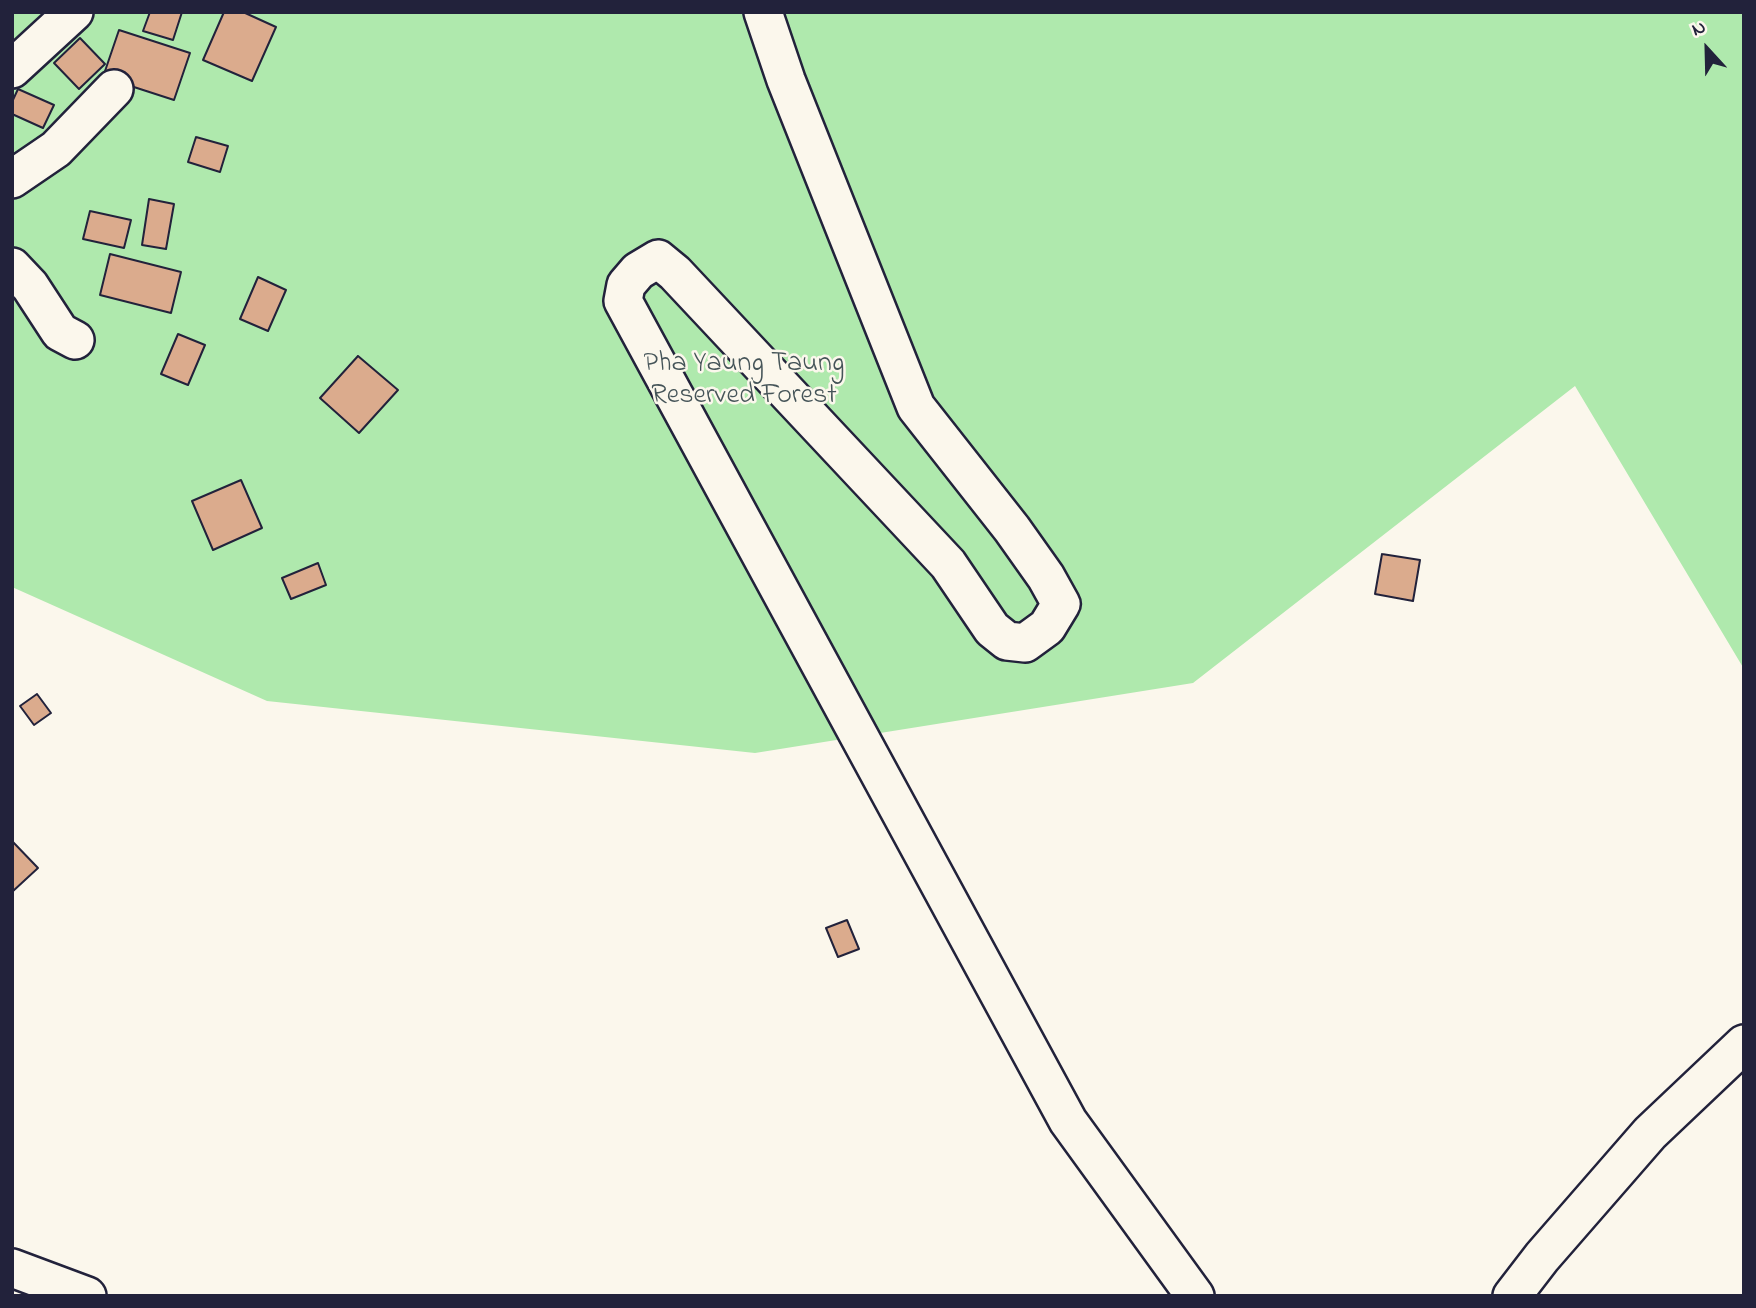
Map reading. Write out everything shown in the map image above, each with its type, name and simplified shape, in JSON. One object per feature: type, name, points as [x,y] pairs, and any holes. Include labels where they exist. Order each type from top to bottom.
[{"type":"street","points":[[12,69],[74,12]]},
{"type":"street","points":[[763,12],[786,80],[916,407],[1012,529],[1046,577],[1060,604],[1047,626],[1025,643],[1007,641],[992,629],[948,564],[675,273],[658,259],[638,271],[626,285],[623,301],[1068,1121],[1195,1296]]},
{"type":"street","points":[[12,179],[56,149],[114,89]]},
{"type":"street","points":[[12,267],[30,286],[60,332],[75,340]]},
{"type":"street","points":[[1512,1296],[1542,1257],[1650,1133],[1744,1044]]},
{"type":"street","points":[[12,1268],[87,1296]]},
{"type":"green space","name":"Pha Yaung Taung Reserved Forest","points":[[12,12],[1744,12],[1744,669],[1575,386],[1193,683],[755,753],[267,701],[12,587]]},
{"type":"building","points":[[150,12],[182,12],[173,40],[143,31]]},
{"type":"building","points":[[224,12],[243,12],[276,27],[252,81],[203,60]]},
{"type":"building","points":[[119,30],[190,53],[174,100],[103,77]]},
{"type":"building","points":[[80,38],[105,64],[79,89],[54,63]]},
{"type":"building","points":[[18,89],[54,105],[43,128],[12,114],[12,102]]},
{"type":"building","points":[[196,137],[228,146],[220,172],[188,162]]},
{"type":"building","points":[[149,199],[174,204],[166,249],[142,245]]},
{"type":"building","points":[[90,211],[131,220],[124,248],[83,239]]},
{"type":"building","points":[[110,254],[181,272],[171,313],[100,295]]},
{"type":"building","points":[[258,277],[286,290],[268,331],[240,319]]},
{"type":"building","points":[[178,334],[205,345],[188,385],[161,374]]},
{"type":"building","points":[[358,356],[398,390],[359,433],[320,398]]},
{"type":"building","points":[[241,480],[262,528],[213,550],[192,501]]},
{"type":"building","points":[[1382,554],[1420,560],[1413,601],[1375,594]]},
{"type":"building","points":[[318,563],[326,585],[291,599],[282,578]]},
{"type":"building","points":[[37,694],[51,713],[34,725],[20,706]]},
{"type":"building","points":[[12,841],[38,868],[12,892]]},
{"type":"building","points":[[847,920],[859,949],[838,957],[826,928]]}]
